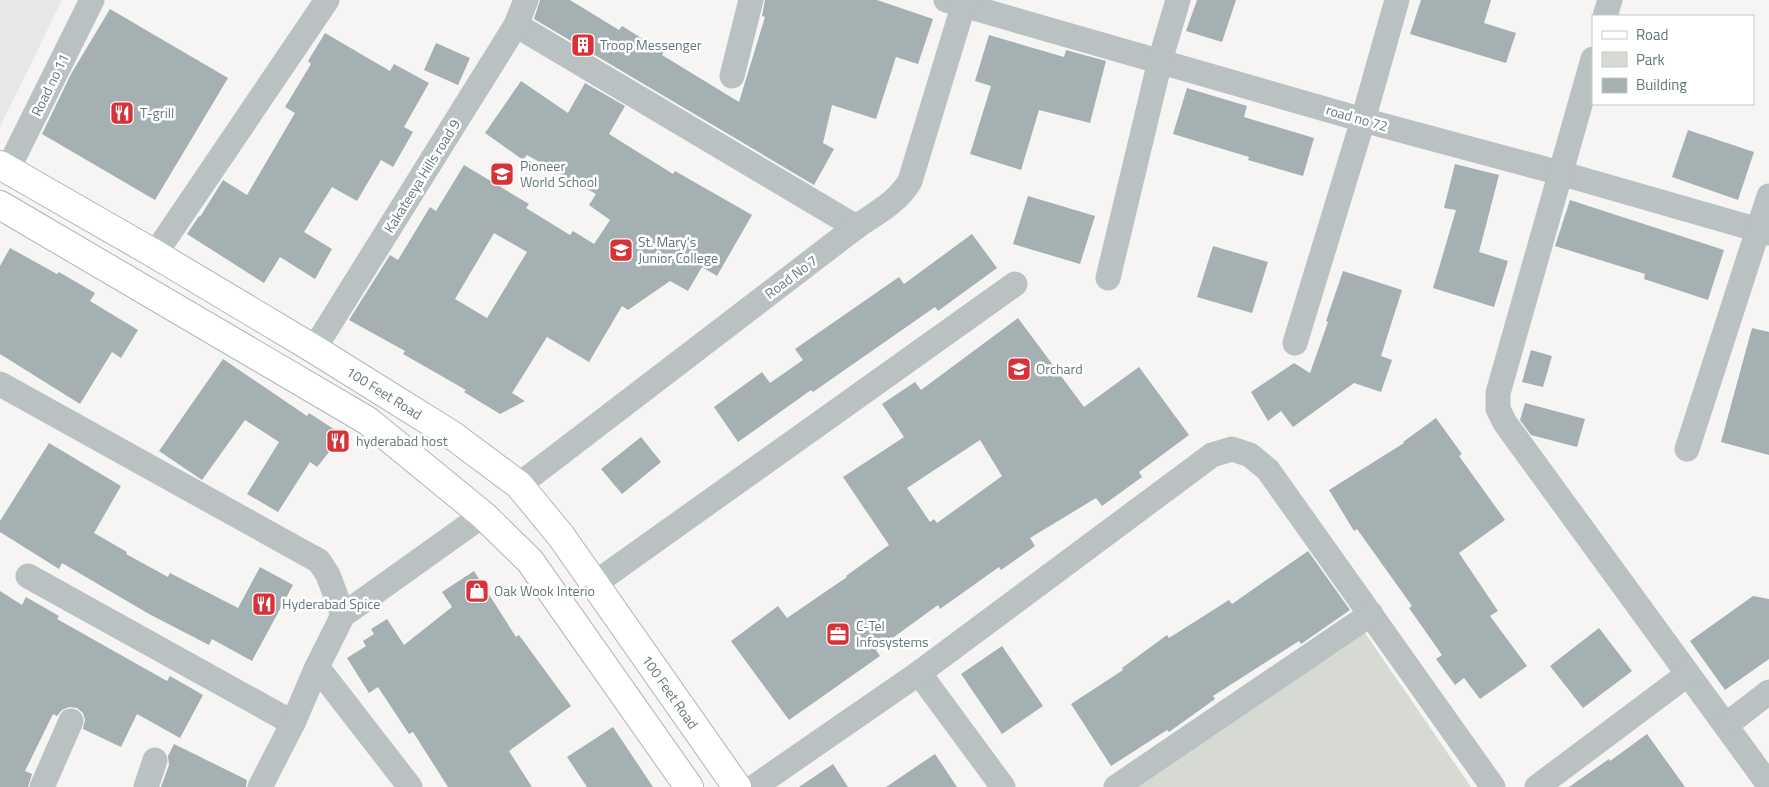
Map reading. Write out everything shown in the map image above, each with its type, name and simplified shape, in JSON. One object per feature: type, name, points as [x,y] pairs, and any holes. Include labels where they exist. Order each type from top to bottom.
[{"type":"main road","name":"100 Feet Road","points":[[4,167],[314,349],[452,435],[519,485],[561,536],[737,787]]},
{"type":"main road","points":[[3,212],[368,421],[483,515],[530,561],[689,787]]},
{"type":"main road","points":[[671,760],[702,737]]},
{"type":"street","name":"Road no 11","points":[[4,167],[92,0]]},
{"type":"street","points":[[155,254],[327,0]]},
{"type":"street","name":"Kakateeya Hills road 9","points":[[314,349],[516,25],[526,0]]},
{"type":"street","points":[[732,76],[751,0]]},
{"type":"street","points":[[1108,278],[1160,62],[1178,0]]},
{"type":"street","points":[[1295,343],[1363,120],[1397,0]]},
{"type":"street","points":[[1605,15],[1610,0]]},
{"type":"street","name":"road no 72","points":[[959,2],[1160,62],[1363,120],[1560,173],[1764,232]]},
{"type":"street","name":"Road No 7","points":[[519,485],[856,227],[893,202],[903,192],[910,181],[959,2]]},
{"type":"street","points":[[516,25],[856,227]]},
{"type":"street","points":[[1592,62],[1498,393],[1498,409],[1504,423],[1769,785]]},
{"type":"street","points":[[1687,449],[1764,232],[1769,196]]},
{"type":"street","points":[[594,584],[1014,284]]},
{"type":"street","points":[[0,384],[319,561],[328,575],[343,615]]},
{"type":"street","points":[[754,787],[920,673],[1212,455],[1232,449],[1250,455],[1268,470],[1493,787]]},
{"type":"street","points":[[260,787],[343,615],[483,515]]},
{"type":"street","points":[[28,576],[293,722]]},
{"type":"street","points":[[1116,787],[1371,614]]},
{"type":"street","points":[[318,667],[410,787]]},
{"type":"street","points":[[920,673],[1003,787]]},
{"type":"street","points":[[1537,787],[1688,674]]},
{"type":"street","points":[[1726,725],[1769,692]]},
{"type":"street","points":[[42,787],[71,721]]},
{"type":"street","points":[[146,787],[156,760]]},
{"type":"shaded area","points":[[0,0],[62,0],[0,127]]},
{"type":"green space","points":[[1365,633],[1471,787],[1138,787]]},
{"type":"building","points":[[540,0],[570,0],[619,30],[622,26],[664,52],[662,55],[739,102],[765,17],[762,16],[765,0],[877,0],[933,19],[918,64],[896,57],[876,119],[832,105],[823,143],[834,149],[814,185],[534,19]]},
{"type":"building","points":[[1197,0],[1236,0],[1222,42],[1186,31]]},
{"type":"building","points":[[1421,0],[1491,0],[1484,23],[1516,33],[1506,63],[1410,34]]},
{"type":"building","points":[[110,9],[228,78],[155,200],[42,134],[71,74]]},
{"type":"building","points":[[325,33],[390,71],[394,64],[429,83],[404,127],[413,132],[393,167],[381,160],[357,201],[332,187],[304,232],[332,249],[315,279],[280,257],[264,283],[187,234],[223,180],[247,195],[295,113],[285,107],[311,64],[308,61]]},
{"type":"building","points":[[989,35],[1064,57],[1066,50],[1106,61],[1090,123],[1039,110],[1021,170],[970,154],[991,86],[975,81]]},
{"type":"building","points":[[436,43],[470,58],[458,85],[424,70]]},
{"type":"building","points":[[521,81],[568,113],[585,83],[625,106],[609,134],[673,174],[675,171],[752,215],[717,276],[702,267],[688,291],[670,281],[628,310],[622,306],[589,362],[547,337],[512,393],[525,401],[500,414],[464,392],[466,390],[403,354],[405,351],[349,320],[390,255],[398,260],[430,207],[436,211],[464,165],[529,204],[526,208],[570,235],[573,231],[594,244],[610,220],[589,205],[596,194],[527,155],[523,160],[485,133]],"holes":[[[494,233],[527,252],[487,318],[455,299]]]},
{"type":"building","points":[[1187,88],[1247,106],[1244,117],[1314,138],[1303,176],[1248,160],[1249,157],[1173,134]]},
{"type":"building","points":[[1688,130],[1754,152],[1738,200],[1672,177]]},
{"type":"building","points":[[1455,164],[1499,175],[1479,252],[1508,261],[1494,307],[1433,288],[1456,210],[1444,208]]},
{"type":"building","points":[[1028,196],[1095,216],[1080,264],[1013,244]]},
{"type":"building","points":[[1570,200],[1724,250],[1708,300],[1644,279],[1645,274],[1555,246]]},
{"type":"building","points":[[972,234],[997,268],[938,311],[935,307],[813,392],[811,390],[738,442],[714,407],[762,372],[770,383],[803,360],[795,349],[899,277],[904,284]]},
{"type":"building","points":[[1213,246],[1268,262],[1252,313],[1197,297]]},
{"type":"building","points":[[10,248],[57,274],[59,272],[95,293],[90,301],[138,330],[121,358],[112,352],[80,404],[0,354],[0,266]]},
{"type":"building","points":[[1343,271],[1402,290],[1381,356],[1392,360],[1381,392],[1354,383],[1293,427],[1281,411],[1268,421],[1251,392],[1294,363],[1310,373]]},
{"type":"building","points":[[1018,318],[1084,407],[1139,367],[1189,435],[1139,472],[1142,477],[1102,506],[1096,498],[1030,538],[1035,546],[1001,570],[999,567],[940,609],[938,605],[876,650],[880,656],[789,720],[731,641],[778,606],[787,618],[847,577],[889,545],[843,477],[904,437],[882,404],[915,382],[921,390]],"holes":[[[980,440],[1002,476],[937,523],[934,519],[930,522],[907,488]]]},
{"type":"building","points":[[1752,328],[1769,332],[1769,455],[1721,442]]},
{"type":"building","points":[[1531,350],[1552,356],[1543,387],[1522,382]]},
{"type":"building","points":[[223,359],[307,416],[309,413],[343,435],[317,467],[310,462],[278,512],[247,494],[279,442],[245,420],[202,480],[159,451]]},
{"type":"building","points":[[1525,403],[1585,419],[1577,447],[1531,435],[1520,420]]},
{"type":"building","points":[[1436,418],[1462,454],[1459,456],[1505,520],[1459,553],[1498,611],[1490,616],[1527,666],[1480,699],[1464,678],[1455,685],[1436,659],[1442,655],[1409,608],[1412,606],[1357,529],[1354,531],[1329,490],[1404,443]]},
{"type":"building","points":[[641,437],[661,462],[622,494],[601,469]]},
{"type":"building","points":[[49,443],[121,486],[94,533],[127,552],[126,554],[168,577],[170,573],[238,608],[260,567],[293,585],[252,661],[212,639],[209,645],[149,614],[62,563],[59,569],[0,532],[0,521]]},
{"type":"building","points":[[1308,551],[1350,610],[1301,644],[1299,641],[1213,696],[1215,699],[1169,732],[1167,730],[1111,766],[1071,704],[1123,670],[1122,668],[1167,635],[1169,638],[1229,600],[1232,604]]},
{"type":"building","points":[[474,571],[516,637],[519,635],[571,706],[509,751],[532,787],[448,787],[413,732],[409,734],[378,687],[369,693],[347,658],[366,646],[363,641],[374,634],[371,629],[387,619],[404,645],[452,607],[442,592]]},
{"type":"building","points":[[0,591],[22,605],[26,597],[59,616],[57,619],[167,681],[170,676],[203,695],[180,738],[137,714],[121,747],[83,729],[85,720],[83,713],[77,708],[69,707],[62,710],[57,716],[53,714],[25,771],[32,774],[28,787],[0,787]]},
{"type":"building","points":[[1753,596],[1769,599],[1769,659],[1725,690],[1690,641]]},
{"type":"building","points":[[1599,628],[1632,671],[1583,708],[1550,666]]},
{"type":"building","points":[[1002,646],[1043,706],[1002,734],[961,674]]},
{"type":"building","points":[[613,727],[653,787],[587,787],[567,757]]},
{"type":"building","points":[[1647,734],[1685,787],[1569,787],[1609,759],[1610,761]]},
{"type":"building","points":[[174,744],[247,780],[246,787],[161,787],[169,765],[168,756]]},
{"type":"building","points":[[935,754],[957,787],[886,787]]},
{"type":"building","points":[[833,764],[848,787],[799,787]]},
{"type":"place","name":"Troop Messenger","points":[[583,45]]},
{"type":"place","name":"T-grill","points":[[122,113]]},
{"type":"place","name":"Pioneer World School","points":[[502,174]]},
{"type":"place","name":"St. Mary's Junior College","points":[[621,250]]},
{"type":"place","name":"Orchard","points":[[1019,369]]},
{"type":"place","name":"hyderabad host","points":[[338,441]]},
{"type":"place","name":"Oak Wook Interio","points":[[477,591]]},
{"type":"place","name":"Hyderabad Spice","points":[[264,604]]},
{"type":"place","name":"C-Tel Infosystems","points":[[838,634]]}]
